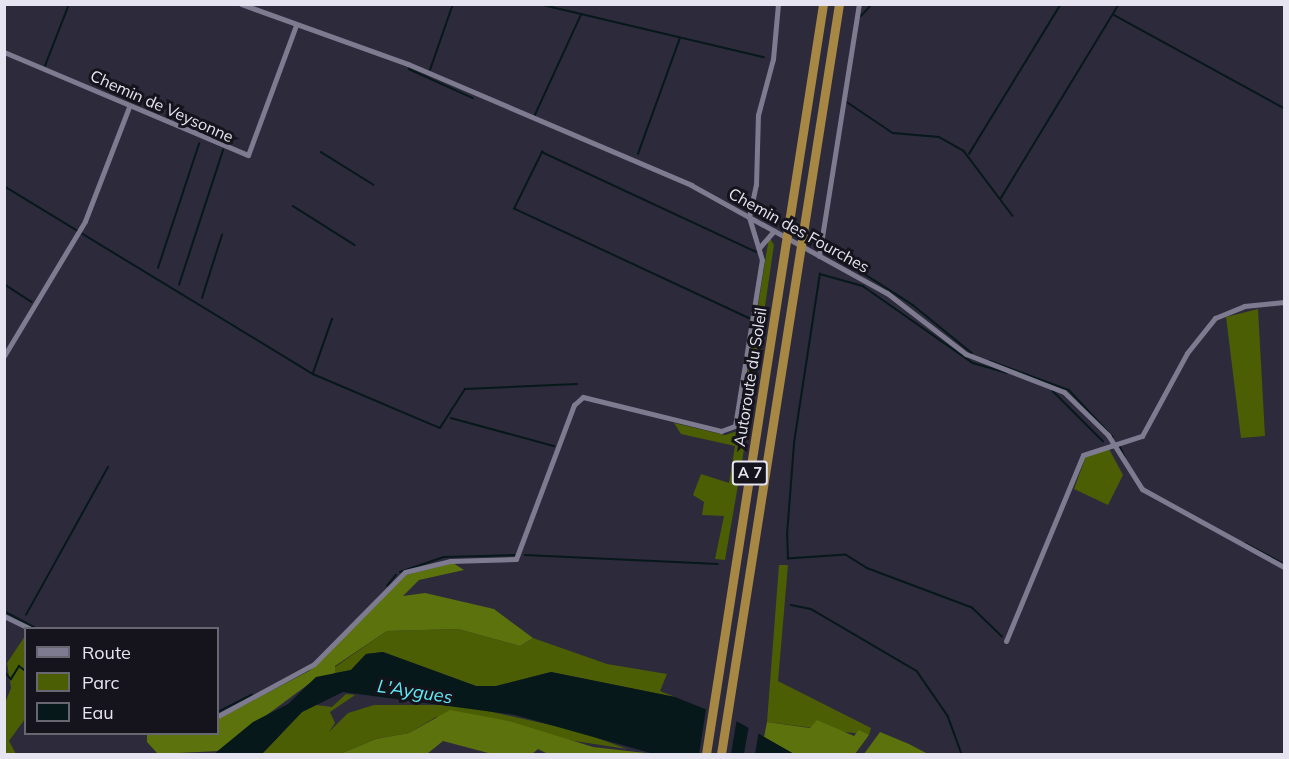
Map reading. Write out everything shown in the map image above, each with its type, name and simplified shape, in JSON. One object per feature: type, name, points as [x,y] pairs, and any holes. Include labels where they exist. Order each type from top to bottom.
[{"type":"highway","name":"Autoroute du Soleil","points":[[706,754],[823,4]]},
{"type":"highway","name":"Autoroute du Soleil","points":[[721,754],[838,4]]},
{"type":"street","name":"Chemin des Fourches","points":[[241,4],[408,64],[576,139],[656,168],[774,231],[921,315],[966,354],[1064,392],[1114,444],[1129,472],[1153,498],[1284,567]]},
{"type":"street","points":[[219,715],[314,663],[405,572],[450,561],[516,559],[574,405],[583,398],[721,431],[735,426],[758,296],[759,248],[748,217],[756,185],[758,115],[772,59],[778,4]]},
{"type":"street","points":[[816,255],[859,4]]},
{"type":"street","name":"Chemin de Veysonne","points":[[4,52],[129,107],[248,155],[296,25]]},
{"type":"street","points":[[4,356],[85,221],[129,107]]},
{"type":"street","points":[[759,248],[774,231]]},
{"type":"street","points":[[1006,641],[1083,455],[1114,444],[1131,442],[1148,428],[1187,353],[1215,318],[1244,306],[1284,302]]},
{"type":"street","points":[[4,616],[27,627]]},
{"type":"green space","points":[[769,237],[774,245],[742,462],[725,560],[715,559],[724,516],[702,515],[704,502],[693,495],[701,474],[729,483],[735,446],[681,434],[674,423],[725,435],[738,431]]},
{"type":"green space","points":[[1258,309],[1265,436],[1241,438],[1226,317]]},
{"type":"green space","points":[[1109,449],[1123,475],[1108,505],[1074,489],[1086,456]]},
{"type":"green space","points":[[453,563],[464,570],[419,580],[403,596],[425,593],[494,609],[533,638],[520,646],[458,629],[387,631],[335,666],[335,673],[310,683],[218,751],[158,754],[147,742],[147,735],[219,735],[219,718],[309,671],[406,575]]},
{"type":"green space","points":[[779,565],[788,565],[778,681],[871,728],[869,735],[767,722]]},
{"type":"green space","points":[[458,629],[520,646],[533,638],[607,664],[667,674],[660,691],[675,697],[551,672],[496,686],[476,686],[383,652],[366,654],[351,670],[335,673],[335,667],[387,631]]},
{"type":"green space","points":[[24,638],[24,720],[9,741],[16,754],[5,754],[5,703],[11,688],[7,663]]},
{"type":"green space","points":[[346,694],[355,695],[330,712],[335,723],[329,732],[348,713],[374,705],[461,705],[578,731],[627,749],[548,737],[509,721],[436,717],[409,733],[376,739],[340,754],[262,754],[302,712],[316,705],[332,707]]},
{"type":"green space","points":[[450,710],[509,721],[593,747],[654,754],[548,754],[538,749],[532,754],[492,754],[443,741],[427,754],[340,754],[376,739],[409,733]]},
{"type":"green space","points":[[817,720],[854,736],[859,730],[869,735],[855,754],[794,754],[764,737],[767,722],[810,728]]},
{"type":"green space","points":[[880,732],[909,744],[928,754],[864,754]]},
{"type":"water","name":"L'Aygues","points":[[383,652],[476,686],[496,686],[551,672],[675,697],[740,723],[794,754],[654,754],[515,715],[343,692],[302,712],[262,754],[214,754],[253,722],[288,704],[316,677],[351,670],[366,654]]},
{"type":"pier","points":[[707,703],[737,718],[731,754],[699,754]]},
{"type":"pier","points":[[749,725],[759,730],[755,754],[744,754]]},
{"type":"waterway","points":[[45,66],[69,4]]},
{"type":"waterway","points":[[430,70],[453,4]]},
{"type":"waterway","points":[[539,4],[764,57]]},
{"type":"waterway","points":[[861,16],[872,4]]},
{"type":"waterway","points":[[969,154],[1061,4]]},
{"type":"waterway","points":[[1001,198],[1119,4]]},
{"type":"waterway","points":[[534,117],[581,15]]},
{"type":"waterway","points":[[1114,15],[1284,108]]},
{"type":"waterway","points":[[638,154],[680,38]]},
{"type":"waterway","points":[[409,69],[473,98]]},
{"type":"waterway","points":[[847,102],[893,133],[939,137],[964,151],[1013,216]]},
{"type":"waterway","points":[[158,268],[199,144]]},
{"type":"waterway","points":[[179,285],[223,150]]},
{"type":"waterway","points":[[321,152],[374,185]]},
{"type":"waterway","points":[[750,319],[514,209],[542,152],[756,252]]},
{"type":"waterway","points":[[4,186],[313,374],[440,428],[465,389],[577,384]]},
{"type":"waterway","points":[[293,206],[355,245]]},
{"type":"waterway","points":[[202,298],[222,235]]},
{"type":"waterway","points":[[827,250],[913,305],[972,353]]},
{"type":"waterway","points":[[1002,637],[972,608],[868,569],[846,555],[788,559],[787,535],[794,443],[820,274],[863,286],[973,363],[1007,373]]},
{"type":"waterway","points":[[4,284],[32,302]]},
{"type":"waterway","points":[[313,373],[332,319]]},
{"type":"waterway","points":[[990,361],[1069,390],[1113,437]]},
{"type":"waterway","points":[[1053,391],[1103,441]]},
{"type":"waterway","points":[[451,418],[554,446]]},
{"type":"waterway","points":[[1120,446],[1125,457]]},
{"type":"waterway","points":[[26,615],[108,467]]},
{"type":"waterway","points":[[1245,543],[1284,564]]},
{"type":"waterway","points":[[400,572],[444,557],[515,555]]},
{"type":"waterway","points":[[525,555],[718,564]]},
{"type":"waterway","points":[[387,586],[396,575]]},
{"type":"waterway","points":[[791,605],[811,609],[917,671],[948,716],[962,754]]},
{"type":"waterway","points":[[4,611],[34,627]]},
{"type":"waterway","points":[[4,671],[11,679],[19,666],[24,670]]},
{"type":"waterway","points":[[219,712],[252,695]]}]
